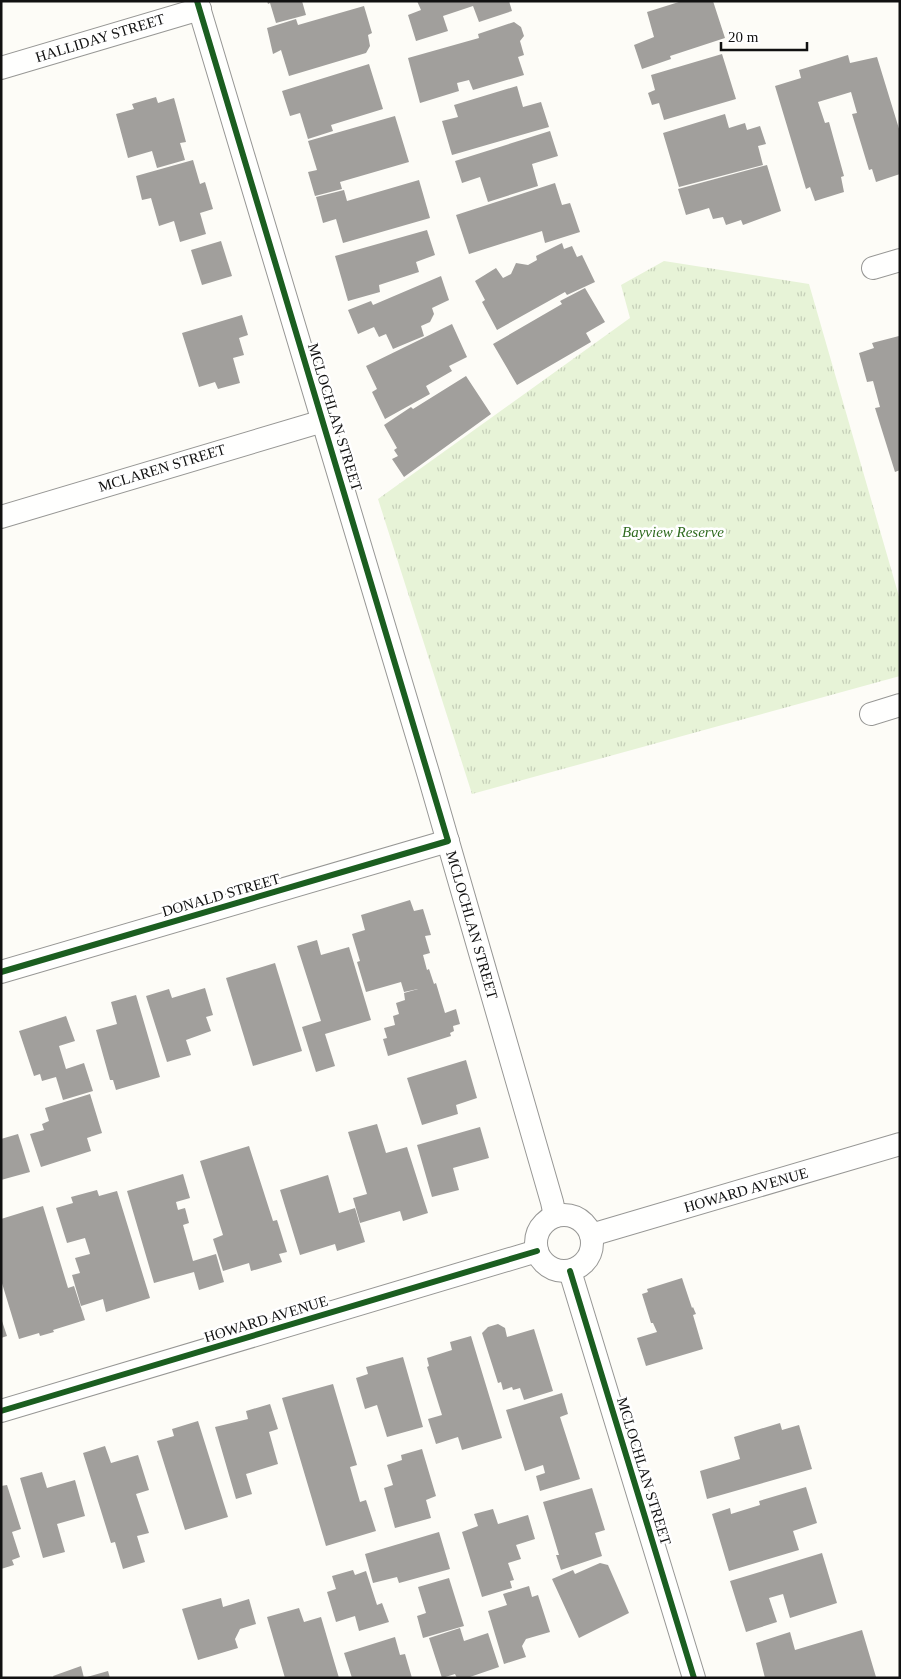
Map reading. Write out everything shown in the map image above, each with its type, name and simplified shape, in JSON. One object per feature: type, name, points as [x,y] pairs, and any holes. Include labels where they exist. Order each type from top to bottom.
[{"type":"street","name":"HALLIDAY STREET","points":[[1,68],[198,5]]},
{"type":"street","name":"MCLOCHLAN STREET","points":[[198,5],[324,420],[448,841],[555,1216]]},
{"type":"street","points":[[873,268],[900,260]]},
{"type":"street","name":"MCLAREN STREET","points":[[1,517],[324,420]]},
{"type":"street","points":[[871,714],[900,705]]},
{"type":"street","name":"DONALD STREET","points":[[1,972],[448,841]]},
{"type":"street","name":"HOWARD AVENUE","points":[[591,1235],[900,1144]]},
{"type":"street","points":[[555,1216],[575,1217],[583,1222],[589,1230],[593,1245],[590,1255],[585,1263],[577,1269],[560,1272],[551,1268],[543,1262],[537,1251],[538,1232],[544,1223],[555,1216]]},
{"type":"street","name":"HOWARD AVENUE","points":[[1,1412],[537,1251]]},
{"type":"street","name":"MCLOCHLAN STREET","points":[[570,1271],[694,1678]]},
{"type":"green space","name":"Bayview Reserve","points":[[664,261],[809,284],[900,600],[900,676],[472,794],[378,499],[630,318],[621,285]]},
{"type":"building","points":[[267,1],[302,1],[306,15],[276,23],[270,3],[268,4]]},
{"type":"building","points":[[417,1],[509,1],[512,11],[479,22],[473,6],[443,16],[448,31],[416,41],[408,15],[421,10]]},
{"type":"building","points":[[682,1],[713,1],[725,38],[670,56],[671,59],[642,69],[634,45],[654,37],[647,12]]},
{"type":"building","points":[[364,6],[372,33],[368,35],[370,46],[366,53],[289,76],[281,50],[273,54],[267,28],[296,19],[298,25]]},
{"type":"building","points":[[514,22],[521,27],[524,36],[520,41],[524,55],[518,57],[524,75],[473,90],[469,80],[457,83],[459,91],[420,103],[408,58],[479,38],[478,34]]},
{"type":"building","points":[[722,54],[736,99],[664,120],[659,103],[652,105],[648,93],[655,90],[651,75]]},
{"type":"building","points":[[848,55],[850,63],[877,57],[900,132],[900,174],[876,182],[872,169],[869,170],[852,114],[857,113],[851,92],[818,102],[825,123],[829,122],[844,176],[841,177],[844,192],[815,201],[810,187],[806,189],[775,86],[801,78],[799,70]]},
{"type":"building","points":[[369,64],[383,109],[331,125],[333,131],[308,139],[300,113],[290,116],[282,91]]},
{"type":"building","points":[[517,86],[523,107],[541,102],[549,127],[452,155],[442,121],[458,117],[454,105]]},
{"type":"building","points":[[156,97],[158,103],[174,98],[186,142],[180,143],[185,160],[157,168],[152,151],[128,158],[116,114],[134,109],[132,104]]},
{"type":"building","points":[[725,114],[729,128],[745,123],[747,130],[760,126],[766,144],[758,146],[763,165],[679,187],[663,133]]},
{"type":"building","points":[[395,116],[409,162],[340,182],[342,189],[315,196],[308,172],[317,170],[308,141]]},
{"type":"building","points":[[550,131],[558,156],[532,164],[538,186],[488,202],[480,177],[462,183],[455,161]]},
{"type":"building","points":[[193,160],[200,184],[205,182],[213,209],[200,213],[206,234],[180,242],[174,221],[159,226],[151,198],[142,200],[136,176]]},
{"type":"building","points":[[767,165],[781,211],[743,225],[741,220],[726,225],[723,217],[713,219],[709,208],[686,215],[678,189]]},
{"type":"building","points":[[419,180],[430,218],[343,243],[336,219],[323,223],[316,197],[344,190],[347,201]]},
{"type":"building","points":[[555,183],[562,205],[570,203],[580,232],[545,243],[542,231],[469,254],[456,215]]},
{"type":"building","points":[[427,230],[435,255],[416,262],[419,272],[379,285],[380,292],[348,301],[335,256]]},
{"type":"building","points":[[221,241],[232,276],[202,285],[191,250]]},
{"type":"building","points":[[562,243],[564,249],[572,246],[577,257],[582,255],[595,282],[567,295],[565,292],[497,330],[482,302],[485,300],[475,281],[496,268],[503,278],[511,274],[516,263],[528,265],[537,260],[536,256]]},
{"type":"building","points":[[441,276],[449,300],[432,308],[434,314],[430,322],[421,326],[424,336],[393,349],[386,334],[379,337],[374,327],[358,334],[348,310],[371,301],[373,305]]},
{"type":"building","points":[[585,288],[605,322],[586,333],[591,342],[517,385],[493,344],[562,304],[560,301]]},
{"type":"building","points":[[242,315],[248,335],[239,338],[244,355],[233,358],[240,383],[218,389],[215,382],[199,387],[182,333]]},
{"type":"building","points":[[452,324],[467,357],[449,366],[452,371],[426,386],[430,394],[385,419],[372,392],[377,389],[366,366]]},
{"type":"building","points":[[899,336],[900,470],[895,472],[875,408],[880,407],[873,381],[867,382],[859,353],[874,348],[872,343]]},
{"type":"building","points":[[466,376],[491,414],[404,477],[392,459],[398,456],[394,450],[397,448],[384,425],[411,407],[413,409]]},
{"type":"building","points":[[410,900],[414,911],[423,909],[431,935],[425,936],[430,953],[423,955],[427,970],[429,969],[434,984],[436,983],[445,1013],[456,1009],[460,1024],[453,1026],[454,1031],[450,1033],[451,1036],[388,1056],[383,1039],[387,1038],[384,1028],[395,1025],[393,1016],[399,1014],[396,1003],[405,1000],[404,993],[418,989],[404,992],[401,982],[366,992],[357,962],[360,961],[352,934],[365,930],[361,915]]},
{"type":"building","points":[[317,940],[321,955],[349,947],[371,1020],[325,1034],[335,1066],[316,1072],[302,1027],[321,1021],[297,946]]},
{"type":"building","points":[[275,963],[302,1051],[253,1066],[226,978]]},
{"type":"building","points":[[205,988],[213,1015],[206,1017],[211,1031],[186,1040],[191,1055],[167,1062],[146,996],[169,989],[172,998]]},
{"type":"building","points":[[136,995],[160,1077],[116,1090],[113,1080],[110,1080],[96,1030],[117,1024],[111,1002]]},
{"type":"building","points":[[66,1016],[75,1041],[59,1046],[66,1069],[84,1063],[93,1091],[63,1100],[56,1077],[42,1081],[40,1074],[34,1076],[19,1031]]},
{"type":"building","points":[[466,1060],[477,1098],[456,1105],[458,1114],[422,1125],[407,1078]]},
{"type":"building","points":[[90,1094],[102,1133],[87,1138],[91,1151],[41,1167],[30,1134],[44,1130],[42,1124],[49,1121],[45,1108]]},
{"type":"building","points":[[377,1124],[386,1153],[407,1147],[428,1213],[403,1221],[400,1211],[360,1223],[353,1198],[367,1194],[348,1132]]},
{"type":"building","points":[[480,1127],[489,1158],[453,1168],[459,1190],[432,1197],[417,1145]]},
{"type":"building","points":[[18,1134],[30,1172],[1,1180],[1,1139]]},
{"type":"building","points":[[249,1146],[273,1221],[277,1220],[287,1252],[279,1254],[282,1262],[251,1271],[249,1263],[223,1271],[213,1239],[223,1235],[200,1161]]},
{"type":"building","points":[[183,1174],[190,1198],[176,1202],[178,1210],[185,1208],[189,1223],[183,1225],[193,1261],[216,1254],[224,1282],[199,1290],[194,1272],[154,1283],[127,1191]]},
{"type":"building","points":[[328,1175],[339,1213],[355,1208],[365,1242],[337,1251],[335,1244],[300,1255],[280,1190]]},
{"type":"building","points":[[97,1190],[99,1196],[117,1191],[150,1298],[106,1312],[103,1299],[81,1306],[72,1275],[80,1273],[75,1258],[90,1254],[85,1238],[67,1243],[56,1208],[73,1203],[71,1197]]},
{"type":"building","points":[[43,1206],[68,1288],[74,1286],[85,1320],[53,1330],[54,1332],[40,1336],[39,1333],[19,1339],[1,1280],[1,1219]]},
{"type":"building","points":[[682,1278],[692,1308],[696,1314],[693,1315],[703,1349],[646,1366],[637,1338],[657,1332],[653,1323],[651,1323],[642,1294],[648,1292],[647,1289]]},
{"type":"building","points":[[1,1318],[7,1336],[1,1338]]},
{"type":"building","points":[[498,1324],[505,1328],[507,1337],[534,1329],[553,1391],[524,1400],[520,1388],[513,1390],[512,1387],[503,1390],[501,1382],[498,1383],[482,1333],[488,1327]]},
{"type":"building","points":[[471,1336],[502,1438],[462,1450],[458,1437],[436,1444],[428,1419],[442,1415],[427,1367],[429,1366],[427,1358],[452,1350],[450,1342]]},
{"type":"building","points":[[403,1357],[423,1427],[387,1437],[377,1405],[365,1409],[356,1378],[368,1374],[366,1367]]},
{"type":"building","points":[[333,1384],[357,1465],[350,1467],[360,1502],[366,1500],[376,1531],[326,1546],[282,1398]]},
{"type":"building","points":[[562,1393],[568,1414],[560,1417],[580,1479],[540,1491],[536,1476],[545,1473],[543,1465],[525,1471],[506,1410]]},
{"type":"building","points":[[270,1404],[278,1429],[269,1432],[278,1464],[246,1474],[252,1494],[236,1499],[215,1427],[248,1419],[246,1411]]},
{"type":"building","points":[[198,1421],[228,1517],[185,1530],[157,1441],[174,1436],[172,1429]]},
{"type":"building","points":[[780,1423],[782,1430],[799,1425],[812,1469],[707,1499],[700,1471],[740,1459],[734,1437]]},
{"type":"building","points":[[105,1446],[111,1463],[138,1455],[149,1490],[136,1494],[149,1533],[137,1536],[145,1562],[123,1569],[115,1542],[111,1543],[83,1453]]},
{"type":"building","points":[[422,1449],[436,1496],[426,1500],[431,1518],[395,1528],[384,1488],[393,1485],[387,1465],[402,1460],[401,1455]]},
{"type":"building","points":[[42,1472],[47,1488],[75,1480],[85,1516],[57,1524],[65,1552],[43,1558],[20,1478]]},
{"type":"building","points":[[7,1485],[21,1529],[12,1532],[20,1557],[12,1560],[14,1565],[1,1569],[1,1486]]},
{"type":"building","points":[[806,1487],[817,1523],[793,1531],[799,1550],[729,1571],[712,1514],[730,1508],[731,1514],[760,1505],[759,1501]]},
{"type":"building","points":[[592,1488],[605,1530],[595,1533],[602,1556],[561,1570],[556,1555],[559,1555],[543,1502]]},
{"type":"building","points":[[493,1509],[498,1524],[528,1515],[535,1539],[516,1545],[521,1559],[508,1563],[514,1580],[510,1581],[512,1588],[482,1597],[462,1532],[478,1526],[474,1514]]},
{"type":"building","points":[[439,1532],[450,1569],[399,1583],[397,1577],[373,1583],[365,1554]]},
{"type":"building","points":[[822,1553],[837,1603],[790,1618],[783,1594],[769,1598],[777,1622],[746,1632],[730,1581]]},
{"type":"building","points":[[600,1563],[608,1565],[629,1613],[579,1638],[552,1579],[573,1570],[575,1574]]},
{"type":"building","points":[[353,1570],[355,1575],[366,1571],[377,1605],[382,1603],[389,1622],[359,1631],[355,1616],[336,1622],[327,1592],[336,1589],[332,1576]]},
{"type":"building","points":[[449,1578],[464,1626],[423,1638],[417,1616],[426,1613],[418,1587]]},
{"type":"building","points":[[529,1586],[532,1597],[538,1595],[550,1632],[526,1639],[522,1646],[526,1657],[504,1664],[488,1611],[507,1605],[503,1594]]},
{"type":"building","points":[[221,1598],[223,1607],[249,1599],[256,1624],[240,1629],[235,1639],[238,1648],[198,1660],[182,1609]]},
{"type":"building","points":[[299,1608],[304,1622],[321,1617],[339,1678],[285,1678],[267,1617]]},
{"type":"building","points":[[460,1628],[464,1641],[488,1633],[499,1667],[467,1678],[457,1678],[455,1674],[442,1678],[429,1638]]},
{"type":"building","points":[[862,1630],[876,1677],[765,1678],[756,1643],[790,1632],[795,1650]]},
{"type":"building","points":[[395,1637],[400,1655],[405,1654],[412,1678],[352,1678],[344,1653]]},
{"type":"building","points":[[81,1666],[84,1678],[54,1678],[53,1676]]},
{"type":"building","points":[[108,1671],[110,1678],[87,1678],[87,1677]]},
{"type":"cycle path","points":[[1,972],[448,841],[197,1]]},
{"type":"cycle path","points":[[1,1411],[537,1251]]},
{"type":"cycle path","points":[[570,1271],[694,1678]]}]
